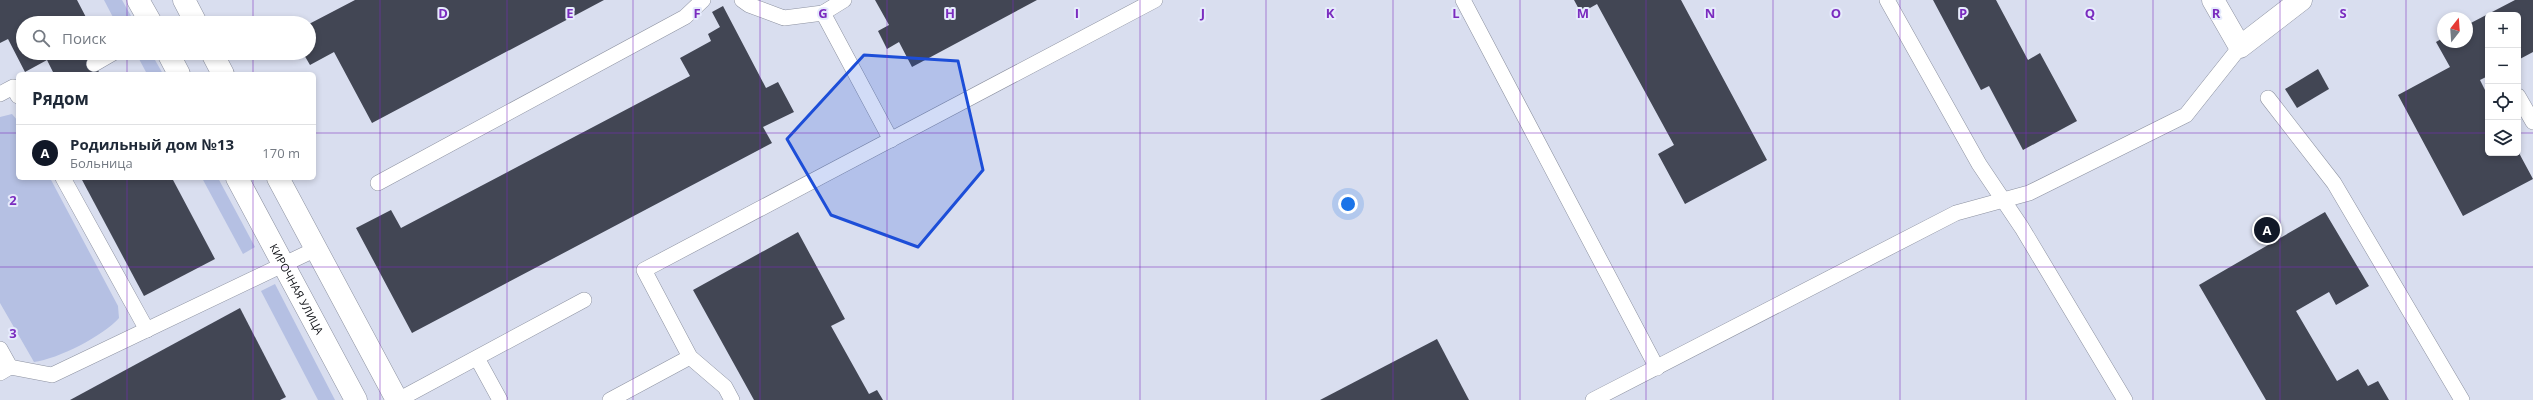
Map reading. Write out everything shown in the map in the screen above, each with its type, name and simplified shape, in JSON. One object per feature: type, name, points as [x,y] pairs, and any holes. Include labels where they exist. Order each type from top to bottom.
[{"type":"street","points":[[138,0],[147,16]]},
{"type":"street","points":[[184,0],[192,16]]},
{"type":"street","points":[[2213,0],[2240,47],[2301,0]]},
{"type":"street","points":[[172,60],[178,72]]},
{"type":"street","points":[[216,60],[222,72]]},
{"type":"street","name":"КИРОЧНАЯ УЛИЦА","points":[[238,180],[356,400]]},
{"type":"street","points":[[279,180],[398,400]]},
{"type":"lane","points":[[378,184],[685,17],[703,0]]},
{"type":"lane","points":[[742,0],[749,5],[784,18],[823,12],[844,0]]},
{"type":"lane","points":[[732,400],[725,387],[690,357],[644,270],[1155,0]]},
{"type":"lane","points":[[1463,0],[1657,368]]},
{"type":"lane","points":[[1887,0],[1979,164],[2003,200],[2126,400]]},
{"type":"lane","points":[[823,12],[891,140]]},
{"type":"lane","points":[[1593,400],[1956,213],[2029,193],[2186,115],[2240,47]]},
{"type":"lane","points":[[94,64],[101,60]]},
{"type":"lane","points":[[0,94],[13,87],[16,92]]},
{"type":"lane","points":[[2268,98],[2334,183],[2462,400]]},
{"type":"lane","points":[[2521,101],[2533,122]]},
{"type":"lane","points":[[64,180],[147,330]]},
{"type":"lane","points":[[0,349],[5,370],[52,375],[316,249]]},
{"type":"lane","points":[[398,400],[584,300]]},
{"type":"lane","points":[[610,400],[690,357]]},
{"type":"lane","points":[[477,358],[500,400]]},
{"type":"highlighted area","points":[[864,55],[958,61],[983,170],[918,247],[831,215],[787,139]]},
{"type":"shaded area","points":[[104,0],[122,0],[131,16],[112,16]]},
{"type":"shaded area","points":[[140,60],[155,60],[162,72],[146,72]]},
{"type":"shaded area","points":[[12,114],[16,119],[16,180],[51,180],[118,306],[119,318],[102,332],[80,346],[67,352],[34,362],[0,303],[0,117]]},
{"type":"shaded area","points":[[203,180],[219,180],[255,247],[243,254]]},
{"type":"shaded area","points":[[275,284],[335,400],[318,400],[261,291]]},
{"type":"building","points":[[0,0],[77,0],[85,16],[16,16],[16,55],[8,39],[0,43]]},
{"type":"building","points":[[355,0],[604,0],[372,123],[334,52],[310,65],[307,60],[316,60],[316,20]]},
{"type":"building","points":[[875,0],[1037,0],[912,67],[899,42],[887,49],[878,31],[889,25]]},
{"type":"building","points":[[1574,0],[1681,0],[1767,160],[1685,204],[1658,154],[1674,145],[1597,4],[1581,13]]},
{"type":"building","points":[[1933,0],[1996,0],[2028,60],[2040,53],[2077,121],[2023,150],[1989,86],[1981,90]]},
{"type":"building","points":[[2515,0],[2533,0],[2533,52],[2521,58],[2521,12],[2492,12]]},
{"type":"building","points":[[723,6],[766,88],[778,82],[794,112],[763,127],[772,143],[412,333],[356,228],[391,210],[401,228],[690,76],[680,58],[711,41],[708,34],[720,27],[712,12]]},
{"type":"building","points":[[2485,16],[2485,78],[2480,80],[2485,90],[2485,156],[2521,156],[2533,179],[2463,216],[2398,95],[2450,67],[2439,48],[2473,48],[2473,22]]},
{"type":"building","points":[[19,60],[47,60],[25,72]]},
{"type":"building","points":[[47,60],[92,60],[99,72],[53,72]]},
{"type":"building","points":[[2318,69],[2329,89],[2297,108],[2285,89]]},
{"type":"building","points":[[82,180],[173,180],[215,259],[144,296]]},
{"type":"building","points":[[2325,212],[2369,286],[2336,305],[2329,292],[2296,311],[2337,381],[2358,369],[2368,386],[2378,381],[2389,400],[2266,400],[2199,285]]},
{"type":"building","points":[[798,232],[845,319],[831,326],[869,394],[877,390],[883,400],[754,400],[693,290]]},
{"type":"building","points":[[240,308],[286,397],[280,400],[70,400]]},
{"type":"building","points":[[1437,339],[1469,400],[1320,400]]},
{"type":"place","name":"Родильный дом №13","points":[[2267,230]]}]
